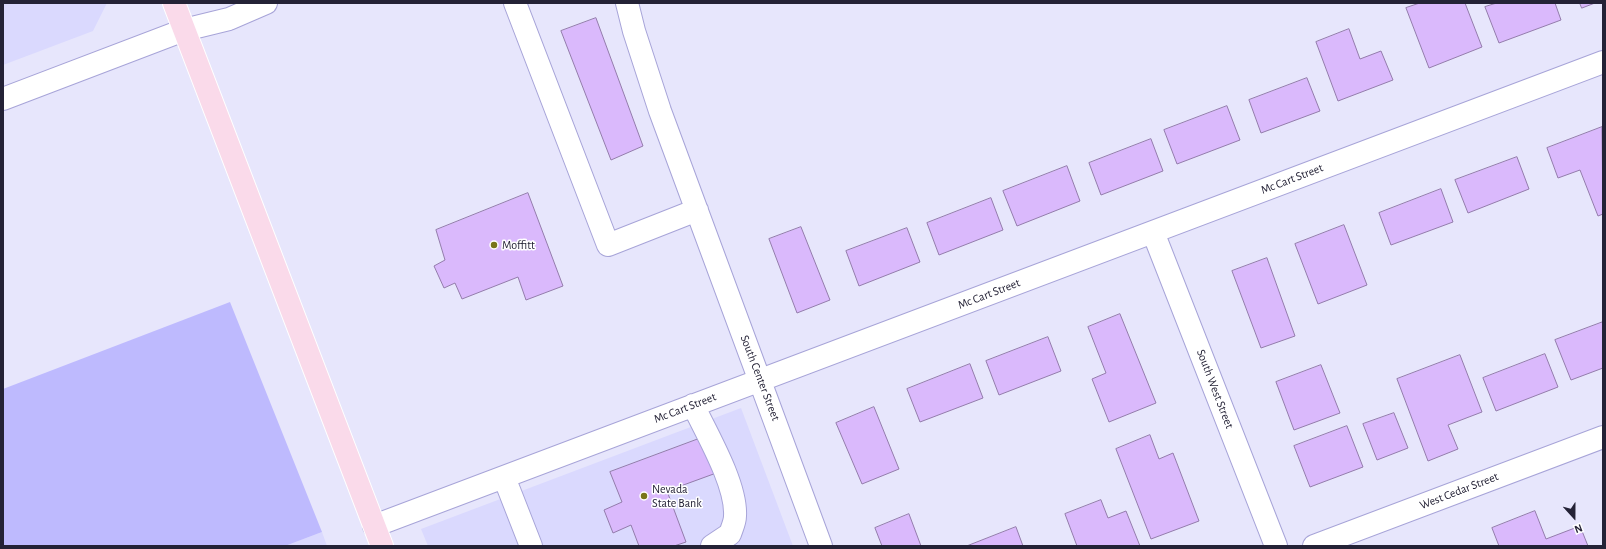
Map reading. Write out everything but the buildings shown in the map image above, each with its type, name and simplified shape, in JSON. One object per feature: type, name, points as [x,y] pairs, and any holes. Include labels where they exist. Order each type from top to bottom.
[{"type":"main road","points":[[174,3],[382,546]]},
{"type":"street","points":[[3,99],[184,30],[229,19],[266,3]]},
{"type":"street","points":[[515,3],[608,245],[697,210]]},
{"type":"street","name":"South Center Street","points":[[627,3],[634,31],[660,111],[761,380],[821,546]]},
{"type":"street","name":"Mc Cart Street","points":[[374,526],[1603,62]]},
{"type":"street","name":"South West Street","points":[[1153,232],[1276,546]]},
{"type":"street","points":[[693,405],[732,493],[735,516],[730,534],[712,546]]},
{"type":"street","name":"West Cedar Street","points":[[1314,546],[1603,437]]},
{"type":"street","points":[[504,477],[531,546]]},
{"type":"shaded area","points":[[3,3],[107,3],[93,31],[3,65]]},
{"type":"shaded area","points":[[230,302],[322,532],[285,546],[3,546],[3,389]]},
{"type":"shaded area","points":[[741,408],[793,546],[428,546],[421,529]]},
{"type":"shaded area","points":[[322,532],[327,546],[285,546]]},
{"type":"place","name":"Moffitt","points":[[494,245]]},
{"type":"place","name":"Nevada State Bank","points":[[644,496]]}]
